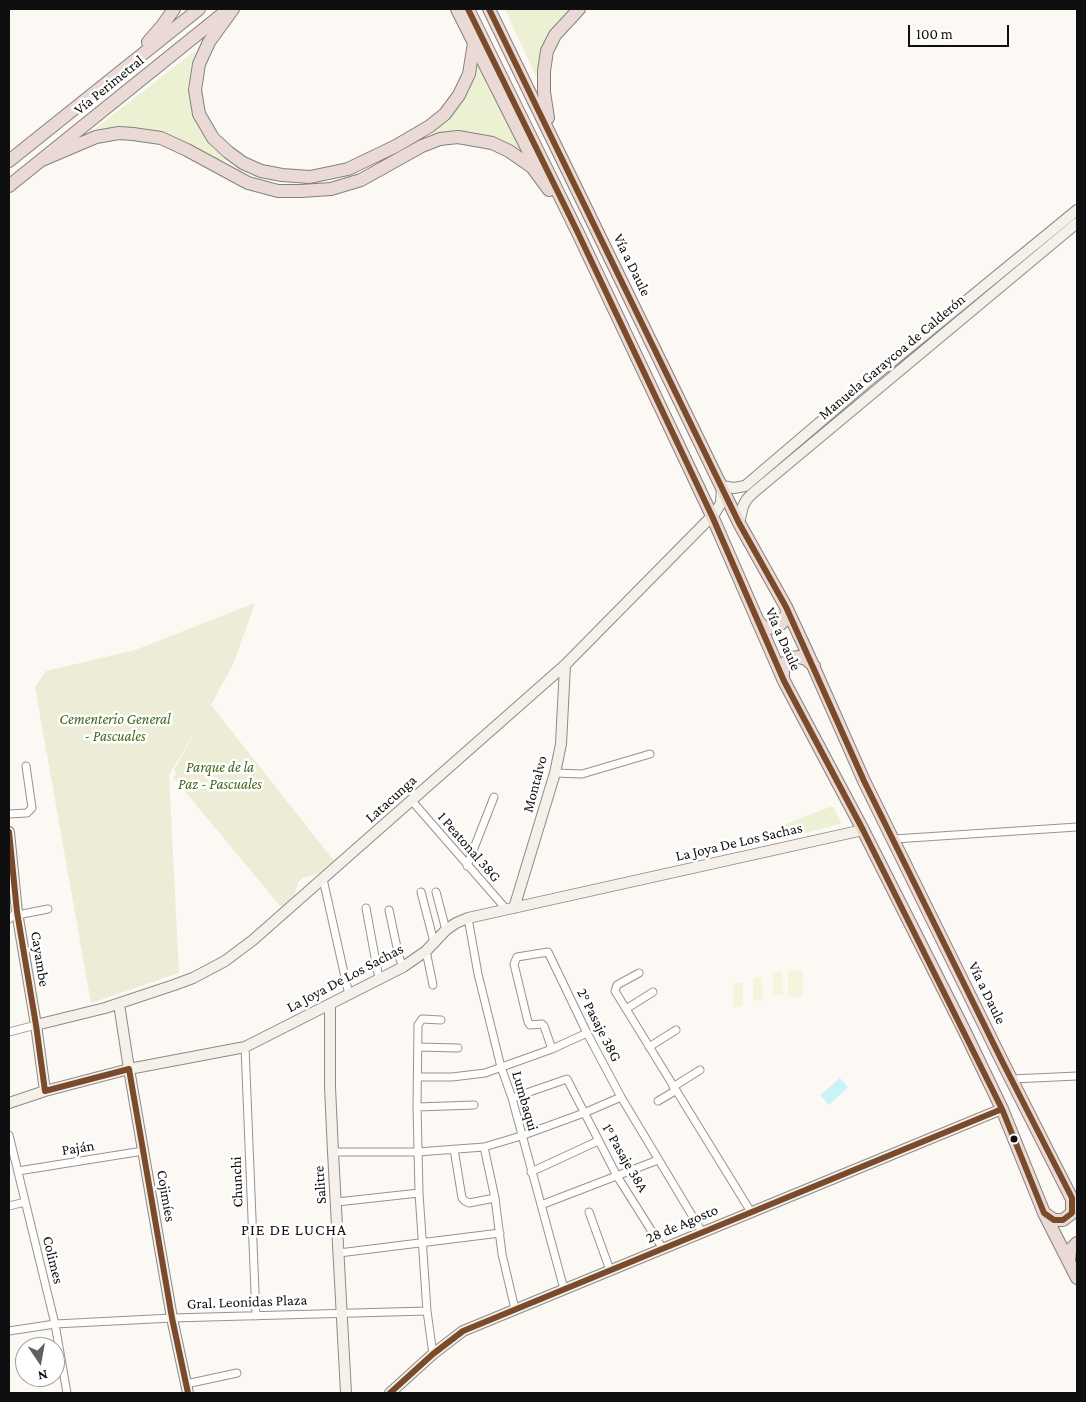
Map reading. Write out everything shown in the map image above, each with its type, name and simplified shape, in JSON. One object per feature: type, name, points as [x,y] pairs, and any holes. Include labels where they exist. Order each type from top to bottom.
[{"type":"highway","points":[[123,71],[162,26],[174,9]]},
{"type":"highway","name":"Vía Perimetral","points":[[9,161],[198,9]]},
{"type":"highway","name":"Vía Perimetral","points":[[9,186],[229,9]]},
{"type":"highway","points":[[233,9],[209,42],[199,64],[195,90],[199,114],[212,138],[228,152],[243,163],[261,171],[282,175],[310,177],[348,169],[396,146],[430,126],[445,114],[459,95],[469,74],[474,43]]},
{"type":"highway","points":[[457,9],[541,178]]},
{"type":"highway","name":"Vía a Daule","points":[[468,9],[578,233],[712,516],[784,681],[862,830],[1002,1108],[1044,1213],[1077,1278]]},
{"type":"highway","name":"Vía a Daule","points":[[489,9],[739,523],[786,607],[816,670],[864,781],[1075,1204]]},
{"type":"highway","points":[[496,9],[519,68]]},
{"type":"highway","points":[[557,146],[546,112],[544,71],[547,51],[555,35],[579,9]]},
{"type":"highway","points":[[474,43],[492,58]]},
{"type":"highway","points":[[42,160],[96,137],[119,133],[133,134],[161,138],[248,183],[278,191],[301,191],[331,189],[361,180],[422,146],[440,139],[458,137],[475,139],[492,143],[532,166],[578,233]]},
{"type":"highway","points":[[756,620],[763,627],[777,627],[784,621],[787,612],[786,607]]},
{"type":"highway","points":[[784,681],[783,669],[786,662],[792,658],[806,659],[816,670]]},
{"type":"highway","points":[[1044,1213],[1054,1220],[1063,1220],[1072,1213],[1075,1204]]},
{"type":"highway","points":[[1068,1261],[1070,1250],[1077,1243]]},
{"type":"street","name":"Manuela Garaycoa de Calderón","points":[[722,486],[734,488],[745,486],[867,382],[1077,210]]},
{"type":"street","name":"Manuela Garaycoa de Calderón","points":[[739,523],[740,514],[746,499],[1077,223]]},
{"type":"street","points":[[867,382],[875,391]]},
{"type":"street","name":"Latacunga","points":[[9,1032],[119,1004],[174,986],[193,978],[225,960],[253,940],[565,665],[712,516],[721,503],[722,486]]},
{"type":"street","name":"Montalvo","points":[[510,909],[556,773],[561,744],[565,665]]},
{"type":"street","points":[[556,773],[582,774],[650,754]]},
{"type":"street","points":[[9,814],[27,813],[32,808],[26,766]]},
{"type":"street","points":[[467,866],[494,797]]},
{"type":"street","name":"1 Peatonal 38G","points":[[412,801],[467,866],[510,909]]},
{"type":"street","points":[[894,839],[1077,827]]},
{"type":"street","name":"La Joya De Los Sachas","points":[[9,1103],[44,1091],[129,1070],[245,1047],[403,967],[426,951],[446,930],[468,918],[862,830]]},
{"type":"street","name":"Cayambe","points":[[9,832],[14,915],[36,1026],[44,1091]]},
{"type":"street","points":[[323,879],[349,995]]},
{"type":"street","points":[[421,892],[434,942]]},
{"type":"street","points":[[436,892],[446,930]]},
{"type":"street","points":[[366,908],[379,979]]},
{"type":"street","points":[[14,915],[48,909]]},
{"type":"street","points":[[389,910],[403,967]]},
{"type":"street","name":"Lumbaqui","points":[[468,918],[478,974],[501,1068],[512,1098],[564,1288]]},
{"type":"street","points":[[426,951],[433,985]]},
{"type":"street","name":"2° Pasaje 38G","points":[[552,1049],[544,1026],[542,1024],[530,1025],[528,1022],[514,964],[517,957],[548,952],[621,1097],[702,1232]]},
{"type":"street","points":[[639,973],[614,988],[674,1089],[751,1212]]},
{"type":"street","points":[[626,1009],[653,992]]},
{"type":"street","name":"Cojimíes","points":[[119,1004],[172,1318],[187,1389]]},
{"type":"street","name":"Salitre","points":[[330,1004],[330,1087],[346,1393]]},
{"type":"street","points":[[433,1354],[427,1310],[420,1193],[417,1107],[418,1047],[419,1022],[426,1019],[441,1020]]},
{"type":"street","points":[[649,1047],[676,1030]]},
{"type":"street","points":[[418,1077],[452,1077],[485,1073],[552,1049],[587,1032]]},
{"type":"street","name":"Chunchi","points":[[245,1047],[256,1316]]},
{"type":"street","points":[[418,1047],[458,1048]]},
{"type":"street","points":[[658,1101],[700,1070]]},
{"type":"street","points":[[1012,1079],[1077,1076]]},
{"type":"street","name":"1° Pasaje 38A","points":[[512,1098],[567,1079],[617,1176],[663,1249]]},
{"type":"street","points":[[333,1152],[418,1152],[484,1147],[522,1136],[621,1097]]},
{"type":"street","points":[[417,1107],[474,1104]]},
{"type":"street","name":"28 de Agosto","points":[[393,1392],[433,1354],[463,1331],[1002,1108]]},
{"type":"street","name":"Colimes","points":[[9,1135],[55,1324],[66,1393]]},
{"type":"street","points":[[531,1172],[598,1141]]},
{"type":"street","points":[[484,1147],[495,1198],[502,1254],[515,1309]]},
{"type":"street","points":[[454,1149],[462,1198],[469,1202],[495,1198]]},
{"type":"street","name":"Paján","points":[[18,1171],[143,1151]]},
{"type":"street","points":[[541,1205],[658,1160]]},
{"type":"street","points":[[337,1202],[420,1193]]},
{"type":"street","points":[[9,1206],[25,1202]]},
{"type":"street","points":[[589,1212],[610,1270]]},
{"type":"street","points":[[339,1253],[423,1241],[500,1233]]},
{"type":"street","name":"Gral. Leonidas Plaza","points":[[9,1330],[55,1324],[172,1318],[427,1310]]},
{"type":"street","points":[[187,1389],[237,1373]]},
{"type":"green space","points":[[505,9],[572,9],[543,52],[536,77]]},
{"type":"green space","points":[[196,50],[190,77],[193,111],[206,141],[227,161],[218,160],[184,141],[133,128],[92,131]]},
{"type":"green space","points":[[480,61],[531,162],[509,146],[430,136],[462,102]]},
{"type":"green space","name":"Cementerio General - Pascuales","points":[[255,603],[234,662],[211,705],[334,861],[320,873],[303,878],[298,882],[294,896],[281,907],[173,777],[177,774],[174,770],[201,721],[169,775],[179,973],[91,1003],[35,687],[46,671],[135,650]]},
{"type":"green space","points":[[833,807],[841,822],[840,824],[806,833],[787,831],[782,828],[783,825]]},
{"type":"green space","points":[[788,970],[803,970],[803,997],[788,997]]},
{"type":"green space","points":[[773,972],[782,972],[783,995],[773,995]]},
{"type":"green space","points":[[762,977],[763,1000],[753,1001],[753,978]]},
{"type":"green space","points":[[733,983],[743,983],[743,1006],[733,1007]]},
{"type":"water","points":[[840,1078],[848,1087],[829,1105],[820,1095]]},
{"type":"transit line","points":[[468,9],[578,233],[712,516],[784,681],[863,830],[1002,1109],[1044,1213],[1054,1220],[1063,1220],[1072,1213],[1072,1198],[864,781],[786,607],[739,523],[489,9]]},
{"type":"transit line","points":[[9,832],[17,912],[45,1091],[129,1069],[172,1318],[188,1393]]},
{"type":"transit line","points":[[390,1393],[433,1354],[463,1331],[1002,1109]]},
{"type":"district","name":"PIE DE LUCHA","points":[[294,1230]]},
{"type":"park label","name":"Parque de la Paz - Pascuales","points":[[220,776]]}]
